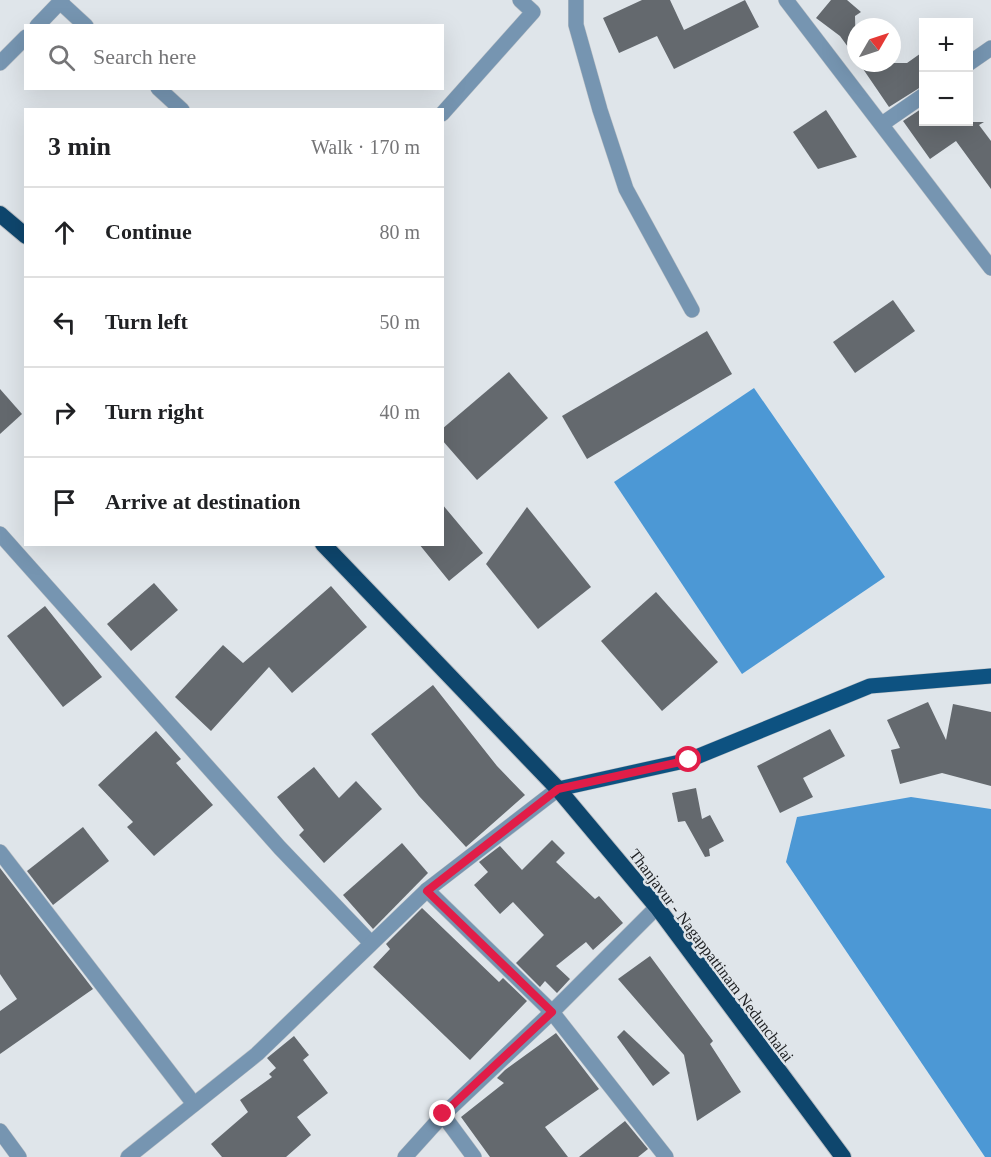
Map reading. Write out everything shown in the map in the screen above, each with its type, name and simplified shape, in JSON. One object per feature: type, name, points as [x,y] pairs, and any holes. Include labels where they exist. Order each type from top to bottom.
[{"type":"highway","points":[[0,214],[24,234]]},
{"type":"highway","name":"Thanjavur - Nagappattinam Nedunchalai","points":[[325,546],[558,789],[657,907],[843,1157]]},
{"type":"main road","points":[[558,789],[689,760],[870,686],[991,675]]},
{"type":"street","points":[[444,112],[533,12],[519,0]]},
{"type":"street","points":[[576,0],[576,25],[600,110],[626,189],[692,310]]},
{"type":"street","points":[[786,0],[991,268]]},
{"type":"street","points":[[39,24],[61,1],[84,24]]},
{"type":"street","points":[[0,63],[24,39]]},
{"type":"street","points":[[973,61],[991,48]]},
{"type":"street","points":[[160,90],[180,108]]},
{"type":"street","points":[[882,124],[919,98]]},
{"type":"street","points":[[0,534],[280,848],[371,943]]},
{"type":"street","points":[[128,1157],[257,1054],[427,891],[558,789]]},
{"type":"street","points":[[0,852],[194,1104]]},
{"type":"street","points":[[427,891],[552,1012],[666,1157]]},
{"type":"street","points":[[405,1157],[443,1114],[552,1012],[657,907]]},
{"type":"street","points":[[443,1114],[474,1157]]},
{"type":"street","points":[[0,1131],[19,1157]]},
{"type":"water","points":[[754,388],[885,577],[742,674],[614,482]]},
{"type":"water","points":[[911,797],[991,809],[991,1157],[985,1157],[786,862],[797,817]]},
{"type":"building","points":[[642,0],[670,0],[684,30],[745,0],[759,27],[674,69],[657,36],[619,53],[603,18]]},
{"type":"building","points":[[831,0],[847,0],[861,12],[855,18],[847,18],[847,46],[840,36],[816,18]]},
{"type":"building","points":[[919,55],[919,88],[889,107],[865,72],[901,72],[901,63],[907,63]]},
{"type":"building","points":[[826,110],[857,157],[818,169],[793,132]]},
{"type":"building","points":[[919,110],[919,126],[973,126],[973,122],[984,122],[979,125],[991,141],[991,189],[956,141],[930,159],[903,121]]},
{"type":"building","points":[[893,300],[915,331],[855,373],[833,342]]},
{"type":"building","points":[[707,331],[732,374],[587,459],[562,416]]},
{"type":"building","points":[[509,372],[548,418],[477,480],[444,442],[444,427]]},
{"type":"building","points":[[0,389],[22,414],[0,434]]},
{"type":"building","points":[[444,506],[483,553],[449,581],[421,546],[444,546]]},
{"type":"building","points":[[527,507],[591,587],[538,629],[486,564]]},
{"type":"building","points":[[154,583],[178,610],[131,651],[107,624]]},
{"type":"building","points":[[331,586],[367,627],[292,693],[269,667],[211,731],[175,697],[223,645],[243,663]]},
{"type":"building","points":[[656,592],[718,662],[662,711],[601,641]]},
{"type":"building","points":[[45,606],[102,677],[63,707],[7,636]]},
{"type":"building","points":[[433,685],[497,766],[525,795],[466,847],[419,796],[371,734]]},
{"type":"building","points":[[928,702],[946,740],[953,704],[991,712],[991,786],[942,773],[900,784],[891,750],[900,748],[887,720]]},
{"type":"building","points":[[830,729],[845,756],[803,778],[813,797],[780,813],[757,766]]},
{"type":"building","points":[[156,731],[181,759],[176,763],[213,805],[154,856],[127,827],[133,822],[98,785]]},
{"type":"building","points":[[314,767],[339,798],[356,781],[382,809],[324,863],[299,835],[304,830],[277,797]]},
{"type":"building","points":[[696,788],[702,819],[710,815],[724,841],[709,849],[710,856],[705,857],[685,821],[678,822],[672,793]]},
{"type":"building","points":[[83,827],[109,861],[53,905],[27,871]]},
{"type":"building","points":[[552,840],[565,853],[556,862],[595,899],[599,896],[623,923],[593,950],[586,942],[556,966],[570,979],[557,993],[545,981],[540,987],[516,963],[544,935],[513,902],[500,914],[474,885],[488,872],[479,862],[500,846],[522,870]]},
{"type":"building","points":[[402,843],[428,873],[373,929],[343,895]]},
{"type":"building","points":[[0,868],[93,989],[0,1054],[0,1011],[17,999],[0,974]]},
{"type":"building","points":[[422,908],[499,982],[503,978],[527,1001],[470,1060],[373,967],[390,949],[386,944]]},
{"type":"building","points":[[650,956],[713,1041],[710,1044],[741,1092],[697,1121],[684,1055],[618,979]]},
{"type":"building","points":[[624,1030],[670,1073],[653,1086],[617,1037]]},
{"type":"building","points":[[556,1033],[599,1089],[545,1127],[568,1157],[490,1157],[461,1117],[504,1083],[497,1078],[505,1070]]},
{"type":"building","points":[[294,1036],[309,1055],[303,1060],[328,1093],[297,1117],[311,1135],[286,1157],[222,1157],[211,1144],[248,1112],[240,1100],[272,1077],[269,1074],[276,1068],[267,1058]]},
{"type":"building","points":[[625,1121],[648,1149],[638,1157],[579,1157]]},
{"type":"route","points":[[443,1114],[552,1012],[427,891],[558,789],[689,760]]}]
